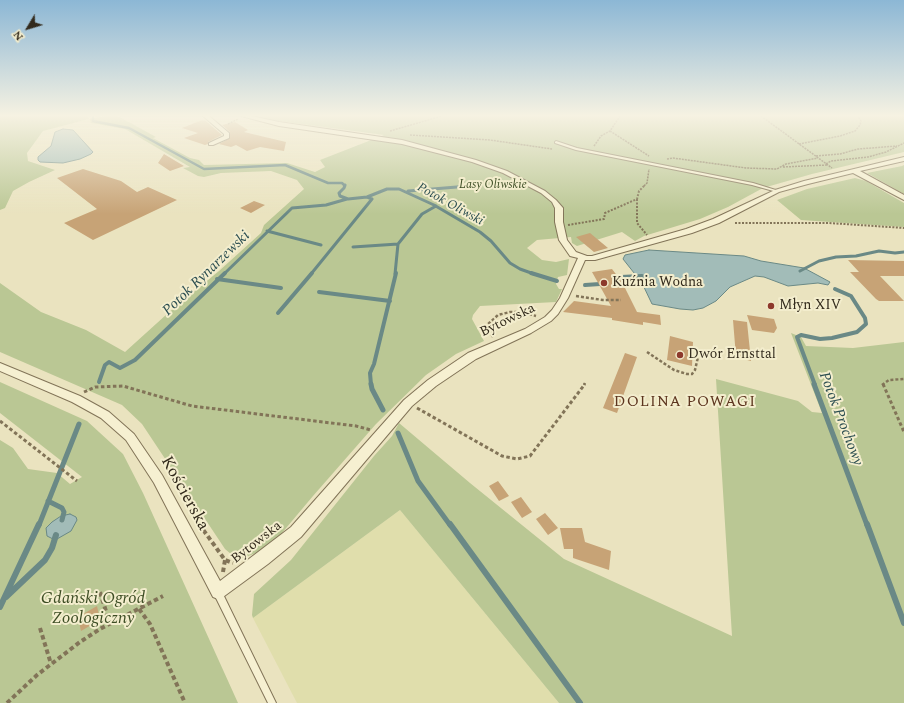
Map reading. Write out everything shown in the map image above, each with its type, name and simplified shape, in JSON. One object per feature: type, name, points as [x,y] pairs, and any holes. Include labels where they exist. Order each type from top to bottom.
[{"type":"street","points":[[423,149],[489,166],[521,180],[543,192],[554,201],[559,208],[560,227],[563,240],[573,254],[582,258],[592,258],[690,231],[716,221],[777,191],[806,182],[904,159]]},
{"type":"street","points":[[855,171],[904,198]]},
{"type":"street","name":"Bytowska","points":[[218,592],[263,559],[296,532],[408,403],[450,369],[496,344],[528,331],[548,319],[570,293],[572,278],[582,258]]},
{"type":"street","name":"Kościerska","points":[[0,367],[76,399],[105,414],[130,437],[158,479],[218,592]]},
{"type":"lane","points":[[575,149],[764,186],[777,191]]},
{"type":"lane","name":"Kościerska","points":[[218,592],[272,703]]},
{"type":"path","points":[[588,152],[592,149]]},
{"type":"path","points":[[639,149],[656,162]]},
{"type":"path","points":[[804,149],[827,165]]},
{"type":"path","points":[[647,239],[647,233],[638,223],[636,207],[639,191],[647,183],[651,164],[673,158],[746,168],[777,169],[786,164],[802,162],[816,157],[840,154],[861,149]]},
{"type":"path","points":[[782,167],[827,165],[831,161],[868,157],[892,149]]},
{"type":"path","points":[[560,227],[604,219],[605,213],[637,199]]},
{"type":"path","points":[[716,221],[757,223],[829,223],[904,228]]},
{"type":"path","points":[[570,293],[603,300],[621,300]]},
{"type":"path","points":[[496,344],[487,325],[498,315],[510,312],[522,312],[548,319]]},
{"type":"path","points":[[647,352],[674,370],[687,374],[692,374],[695,370],[698,358]]},
{"type":"path","points":[[904,379],[889,380],[882,384],[904,432]]},
{"type":"path","points":[[408,403],[502,456],[517,460],[530,456],[585,383]]},
{"type":"path","points":[[79,395],[95,387],[124,386],[192,406],[356,426],[369,429],[380,435]]},
{"type":"path","points":[[0,421],[77,481]]},
{"type":"path","points":[[100,592],[110,624]]},
{"type":"path","points":[[7,703],[51,664],[80,642],[110,624],[163,596]]},
{"type":"path","points":[[139,609],[150,624],[185,703]]},
{"type":"path","points":[[40,628],[51,664]]},
{"type":"shaded area","points":[[400,510],[559,703],[297,703],[253,618]]},
{"type":"green space","points":[[0,149],[30,149],[27,153],[28,161],[55,170],[13,191],[5,208],[0,210]]},
{"type":"green space","name":"Lasy Oliwskie","points":[[159,149],[173,149],[190,158],[199,160],[204,165],[287,163],[315,172],[325,167],[320,160],[349,149],[904,149],[904,152],[812,174],[763,188],[728,207],[700,219],[644,236],[635,241],[622,232],[577,246],[572,243],[571,237],[537,240],[527,248],[542,260],[556,262],[569,259],[567,275],[558,277],[556,284],[559,289],[562,289],[556,302],[480,306],[473,315],[472,319],[484,341],[456,354],[426,375],[376,424],[276,540],[256,553],[238,560],[225,549],[142,424],[122,405],[0,352],[0,283],[41,312],[86,330],[125,352],[261,233],[264,225],[304,189],[297,180],[271,171],[221,173],[204,177],[198,176],[183,168],[190,167]]},
{"type":"green space","points":[[904,165],[904,194],[867,173],[902,166]]},
{"type":"green space","points":[[855,178],[866,181],[904,203],[904,227],[801,220],[777,200],[807,189]]},
{"type":"green space","points":[[791,333],[801,337],[806,346],[853,348],[904,342],[904,703],[559,703],[400,510],[253,618],[254,594],[291,560],[374,456],[392,436],[399,423],[564,559],[732,636],[716,379],[798,401],[812,412],[822,413]]},
{"type":"green space","name":"Gdański Ogród Zoologiczny","points":[[0,382],[87,421],[123,454],[143,493],[238,703],[0,703],[0,440],[13,448],[28,469],[57,473],[70,484],[82,477],[0,413]]},
{"type":"water","points":[[48,149],[90,149],[93,152],[80,159],[63,163],[40,162],[38,157]]},
{"type":"water","points":[[649,250],[744,256],[761,261],[804,268],[830,282],[828,285],[818,283],[788,286],[764,277],[755,276],[730,287],[716,301],[703,308],[693,310],[680,309],[652,304],[642,283],[623,259],[625,255]]},
{"type":"water","points":[[70,514],[76,517],[77,520],[71,531],[57,539],[47,536],[46,528],[52,522],[61,516]]},
{"type":"building","points":[[243,149],[254,149],[247,151]]},
{"type":"building","points":[[271,149],[284,149],[284,151]]},
{"type":"building","points":[[164,154],[184,166],[170,171],[158,163]]},
{"type":"building","points":[[83,169],[121,181],[137,192],[148,187],[177,200],[93,240],[64,223],[97,209],[57,178]]},
{"type":"building","points":[[254,201],[265,205],[251,213],[240,208]]},
{"type":"building","points":[[590,233],[608,248],[594,252],[576,237]]},
{"type":"building","points":[[848,260],[904,261],[904,276],[880,276],[904,301],[879,301],[876,299],[850,272],[859,272]]},
{"type":"building","points":[[612,269],[622,282],[637,312],[660,315],[661,325],[643,322],[643,325],[612,320],[612,318],[563,312],[574,301],[611,306],[592,272]]},
{"type":"building","points":[[747,315],[774,319],[777,328],[774,333],[752,330]]},
{"type":"building","points":[[733,320],[747,322],[751,361],[736,357]]},
{"type":"building","name":"Dwór Ernsttal","points":[[670,336],[693,342],[692,366],[667,360]]},
{"type":"building","points":[[625,353],[637,357],[617,413],[603,408]]},
{"type":"building","points":[[498,481],[509,496],[499,501],[489,486]]},
{"type":"building","points":[[521,497],[532,512],[522,518],[511,502]]},
{"type":"building","points":[[545,513],[558,528],[548,535],[536,519]]},
{"type":"building","points":[[560,528],[582,528],[585,542],[611,551],[609,570],[573,558],[573,549],[564,549]]},
{"type":"building","points":[[97,606],[100,620],[81,631],[78,617]]},
{"type":"waterway","name":"Potok Oliwski","points":[[167,149],[204,169],[285,165],[328,183],[342,183],[345,186]]},
{"type":"waterway","name":"Potok Oliwski","points":[[345,186],[339,193],[340,196],[348,199],[367,197]]},
{"type":"waterway","points":[[408,191],[469,186]]},
{"type":"waterway","name":"Potok Oliwski","points":[[367,197],[387,189],[399,189],[436,206]]},
{"type":"waterway","points":[[311,274],[372,199],[367,197]]},
{"type":"waterway","name":"Potok Rynarzewski","points":[[268,231],[292,208],[326,205],[347,199]]},
{"type":"waterway","points":[[398,244],[422,214],[436,206]]},
{"type":"waterway","name":"Potok Oliwski","points":[[436,206],[480,232],[491,241],[510,263],[520,269],[532,273]]},
{"type":"waterway","name":"Potok Rynarzewski","points":[[224,274],[268,231]]},
{"type":"waterway","points":[[268,231],[321,245]]},
{"type":"waterway","points":[[353,247],[398,244]]},
{"type":"waterway","points":[[395,274],[398,244]]},
{"type":"waterway","name":"Potok Oliwski","points":[[800,271],[819,261],[836,257],[856,256],[879,251],[895,253],[904,252]]},
{"type":"waterway","name":"Potok Rynarzewski","points":[[219,279],[225,273]]},
{"type":"waterway","points":[[278,313],[312,273]]},
{"type":"waterway","points":[[389,301],[396,273]]},
{"type":"waterway","name":"Potok Oliwski","points":[[532,273],[557,281]]},
{"type":"waterway","name":"Potok Oliwski","points":[[619,282],[621,277],[642,276]]},
{"type":"waterway","name":"Potok Rynarzewski","points":[[99,382],[105,365],[109,362],[120,368],[135,360],[219,279]]},
{"type":"waterway","points":[[219,279],[281,288]]},
{"type":"waterway","name":"Potok Oliwski","points":[[618,282],[627,284],[642,283],[646,281]]},
{"type":"waterway","name":"Potok Oliwski","points":[[585,285],[600,284]]},
{"type":"waterway","name":"Potok Prochowy","points":[[815,385],[797,337],[801,335],[820,339],[832,338],[857,332],[866,324],[865,318],[851,296],[835,289]]},
{"type":"waterway","points":[[319,292],[389,301]]},
{"type":"waterway","points":[[371,385],[370,373],[374,364],[389,301]]},
{"type":"waterway","points":[[371,384],[383,410]]},
{"type":"waterway","name":"Potok Prochowy","points":[[814,384],[867,525]]},
{"type":"waterway","name":"Potok Rynarzewski","points":[[48,501],[79,424]]},
{"type":"waterway","points":[[398,433],[418,481],[450,525]]},
{"type":"waterway","name":"Potok Rynarzewski","points":[[39,525],[48,501]]},
{"type":"waterway","points":[[48,501],[62,508],[64,512],[62,520]]},
{"type":"waterway","name":"Potok Rynarzewski","points":[[0,607],[39,524]]},
{"type":"waterway","points":[[450,524],[580,703]]},
{"type":"waterway","name":"Potok Prochowy","points":[[867,524],[904,623]]},
{"type":"waterway","points":[[6,597],[45,560],[52,548],[56,535]]},
{"type":"place","name":"Kuźnia Wodna","points":[[604,283]]},
{"type":"place","name":"Młyn XIV","points":[[771,306]]},
{"type":"place","name":"Dwór Ernsttal","points":[[680,355]]},
{"type":"district","name":"DOLINA POWAGI","points":[[685,403]]}]
